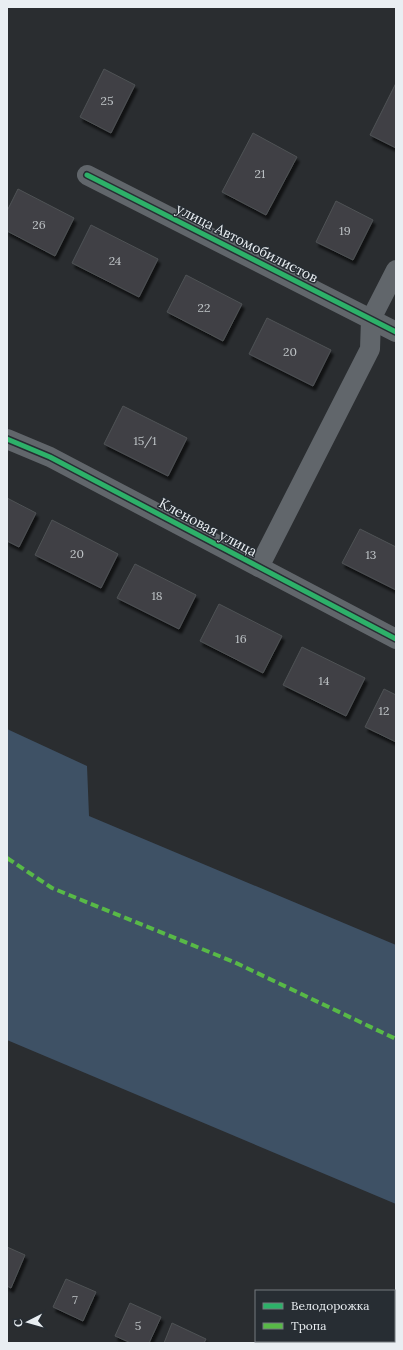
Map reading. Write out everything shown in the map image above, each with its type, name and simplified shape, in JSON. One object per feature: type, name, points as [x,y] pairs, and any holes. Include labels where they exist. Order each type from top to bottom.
[{"type":"street","name":"улица Автомобилистов","points":[[87,175],[396,332]]},
{"type":"street","points":[[259,567],[370,349],[371,319],[396,270]]},
{"type":"street","name":"Кленовая улица","points":[[7,439],[50,458],[396,639]]},
{"type":"shaded area","points":[[7,729],[87,766],[89,816],[396,945],[396,1204],[7,1040]]},
{"type":"building","points":[[104,69],[135,85],[111,133],[80,117]]},
{"type":"building","points":[[396,83],[396,148],[370,135]]},
{"type":"building","points":[[253,133],[297,157],[266,215],[222,192]]},
{"type":"building","points":[[18,189],[74,218],[55,256],[7,231],[7,211]]},
{"type":"building","points":[[336,201],[373,220],[353,260],[316,242]]},
{"type":"building","points":[[91,225],[158,259],[139,297],[72,263]]},
{"type":"building","points":[[186,275],[242,304],[223,341],[167,312]]},
{"type":"building","points":[[267,318],[331,350],[313,386],[249,354]]},
{"type":"building","points":[[123,406],[187,438],[168,476],[104,444]]},
{"type":"building","points":[[7,498],[36,513],[19,547],[7,541]]},
{"type":"building","points":[[52,520],[118,554],[101,588],[35,555]]},
{"type":"building","points":[[360,529],[396,547],[396,590],[342,563]]},
{"type":"building","points":[[135,564],[196,595],[179,629],[117,598]]},
{"type":"building","points":[[219,604],[282,636],[263,673],[200,641]]},
{"type":"building","points":[[302,647],[365,678],[346,716],[283,685]]},
{"type":"building","points":[[384,689],[396,695],[396,742],[365,727]]},
{"type":"building","points":[[7,1247],[25,1255],[11,1288],[7,1286]]},
{"type":"building","points":[[66,1279],[96,1292],[83,1321],[53,1307]]},
{"type":"building","points":[[130,1303],[161,1317],[149,1343],[131,1343],[115,1336]]},
{"type":"building","points":[[172,1323],[206,1339],[204,1343],[164,1343]]},
{"type":"marked path","points":[[7,858],[52,888],[234,962],[396,1039]]},
{"type":"cycle path","points":[[87,175],[396,332]]},
{"type":"cycle path","points":[[7,439],[50,457],[396,639]]}]
